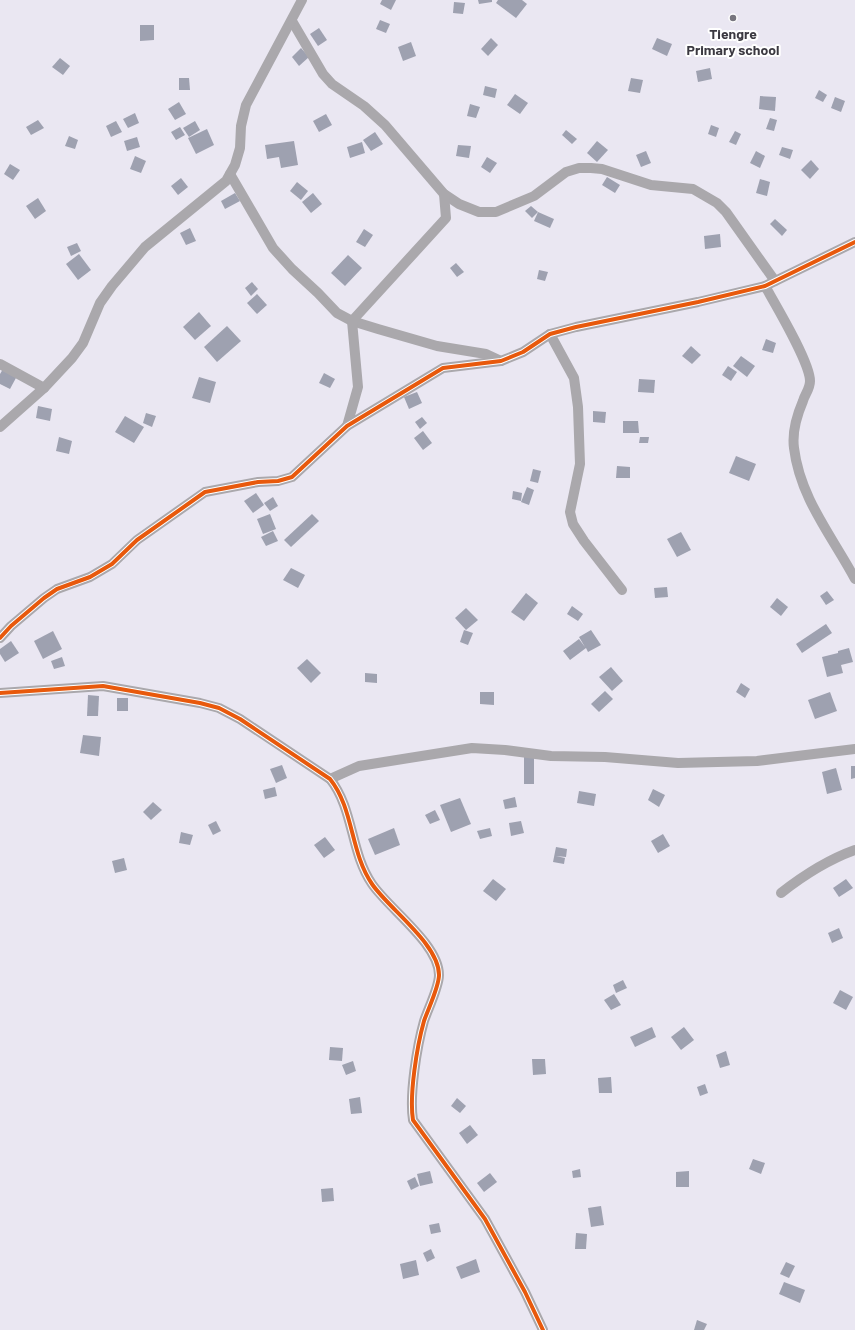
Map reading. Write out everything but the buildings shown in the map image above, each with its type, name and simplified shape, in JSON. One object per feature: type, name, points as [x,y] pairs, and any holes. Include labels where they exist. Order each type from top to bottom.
[{"type":"street","points":[[0,427],[44,388],[72,358],[83,343],[100,303],[112,286],[145,247],[161,232],[207,198],[226,181],[235,165],[240,148],[241,126],[246,105],[254,87],[292,22],[302,0]]},
{"type":"street","points":[[292,22],[323,74],[332,84],[364,106],[385,125],[444,194],[459,204],[479,212],[496,212],[534,196],[566,172],[579,168],[602,169],[651,185],[694,189],[717,203],[726,212],[775,281]]},
{"type":"street","points":[[230,174],[273,248],[337,313],[352,321],[437,346],[486,354],[501,361]]},
{"type":"street","points":[[347,426],[358,387],[352,321],[446,218],[444,194]]},
{"type":"street","points":[[0,638],[11,626],[44,598],[57,589],[90,577],[112,564],[137,540],[201,494],[213,489],[278,481],[292,477],[347,426],[443,368],[501,361],[523,352],[550,334],[765,286],[855,242]]},
{"type":"street","points":[[765,286],[784,318],[808,371],[810,381],[798,414],[795,430],[794,447],[800,474],[813,509],[855,579]]},
{"type":"street","points":[[550,334],[574,378],[578,407],[580,464],[570,512],[573,524],[584,541],[622,590]]},
{"type":"street","points":[[0,364],[44,388]]},
{"type":"street","points":[[0,693],[103,686],[200,703],[219,708],[240,719],[330,779],[339,790],[361,866],[373,885],[408,923],[431,952],[437,964],[438,985],[433,995],[423,1026],[412,1092],[411,1107],[413,1120],[485,1219],[525,1292],[543,1330]]},
{"type":"street","points":[[330,779],[359,766],[472,748],[505,750],[551,756],[605,757],[678,763],[757,761],[855,749]]},
{"type":"street","points":[[781,893],[834,857],[855,850]]},
{"type":"cycle path","points":[[0,638],[11,626],[44,598],[57,589],[90,577],[112,564],[137,540],[205,492],[258,482],[278,481],[292,477],[347,426],[443,368],[501,361],[523,352],[550,334],[765,286],[855,242]]},
{"type":"cycle path","points":[[0,693],[103,686],[200,703],[219,708],[240,719],[330,779],[344,804],[355,845],[365,872],[380,894],[422,939],[431,951],[437,963],[439,980],[424,1021],[416,1057],[412,1098],[413,1120],[485,1219],[525,1292],[543,1330]]},
{"type":"place","name":"Tiengre Primary school","points":[[733,18]]}]
